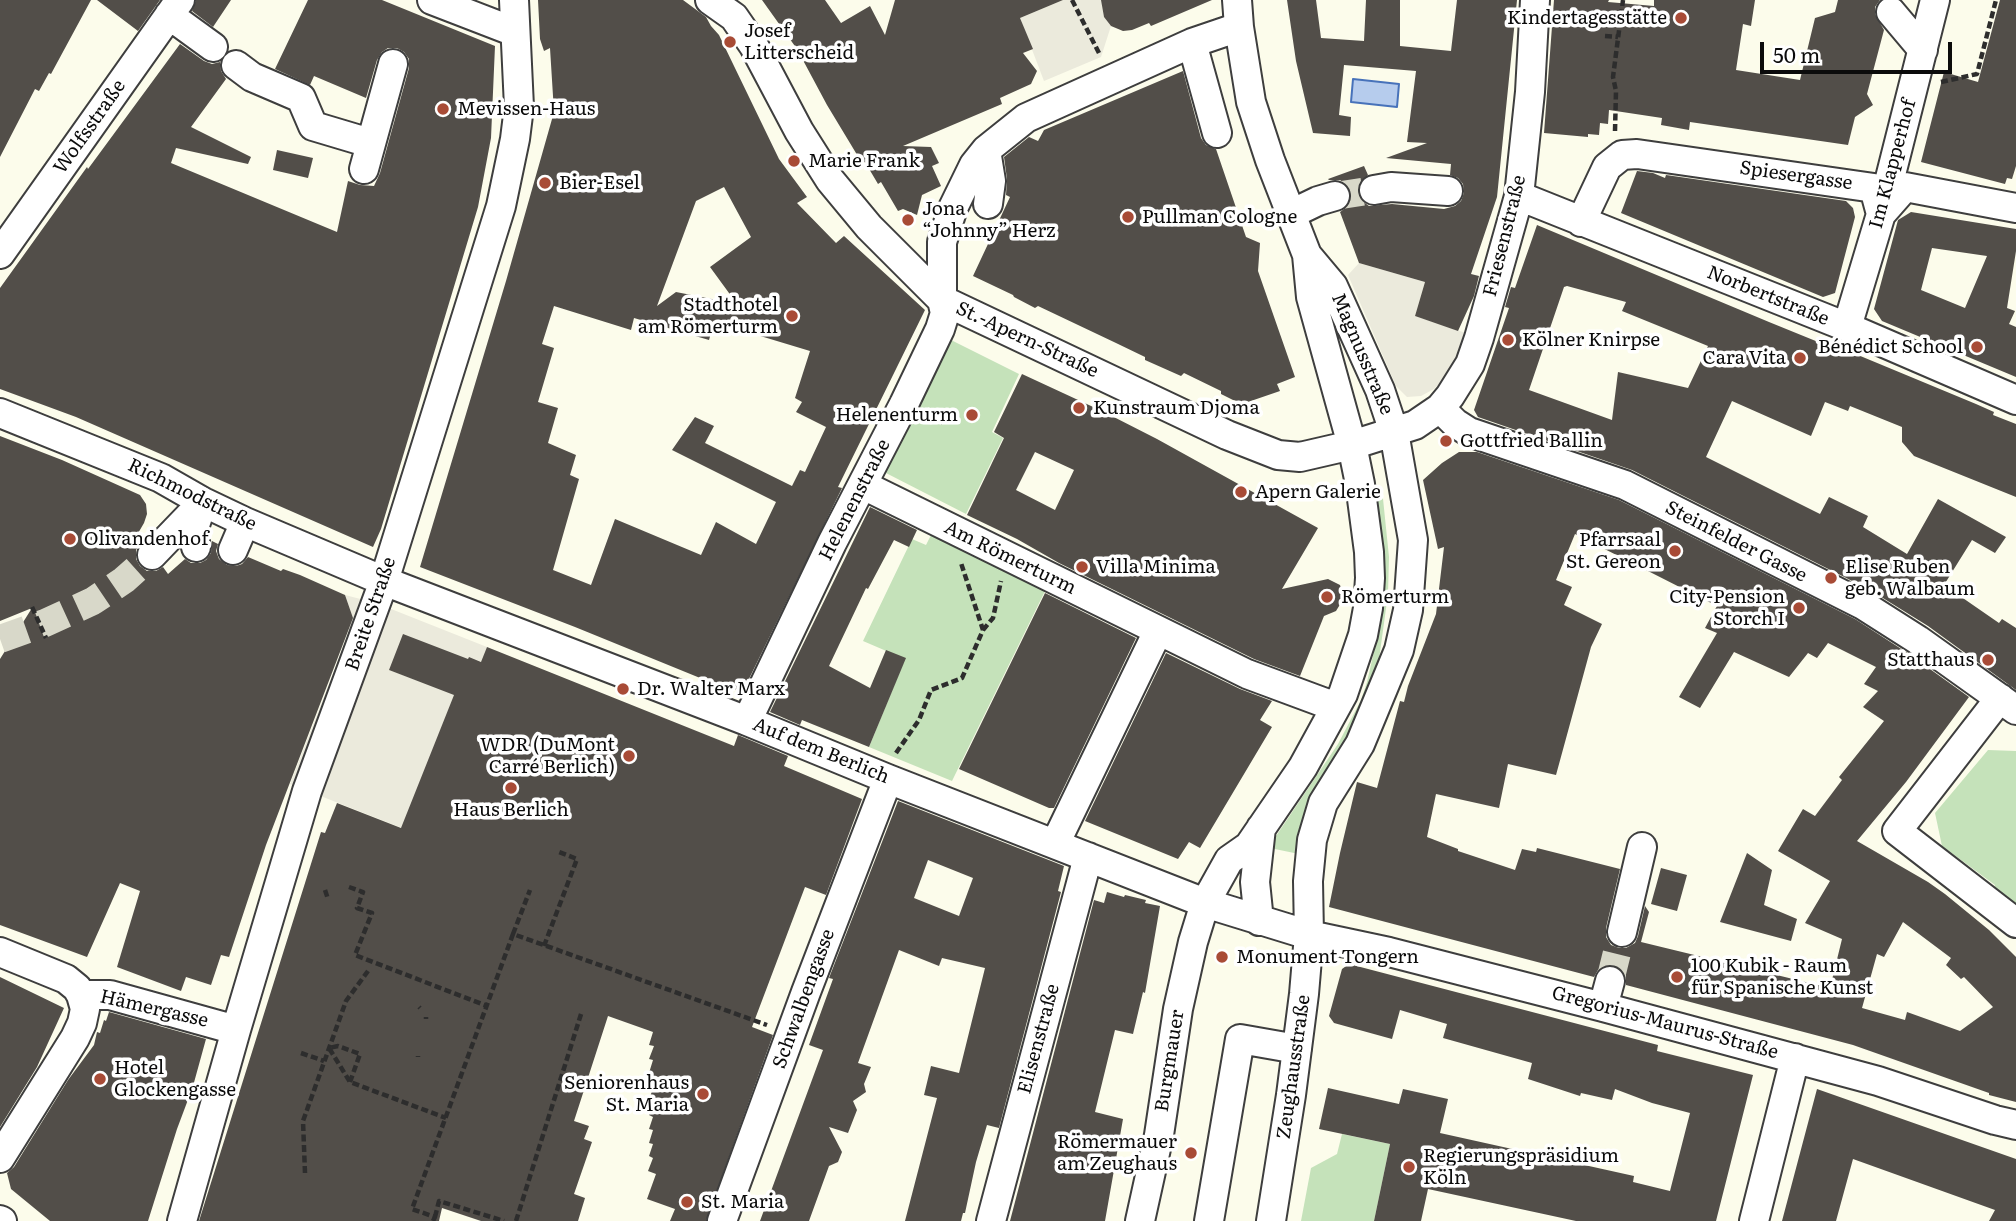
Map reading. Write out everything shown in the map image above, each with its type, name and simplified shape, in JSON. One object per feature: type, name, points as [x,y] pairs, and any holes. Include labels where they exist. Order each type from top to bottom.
[{"type":"street","points":[[432,0],[515,32]]},
{"type":"street","name":"Breite Straße","points":[[182,1221],[307,791],[384,581],[501,206],[516,139],[519,107],[514,0]]},
{"type":"street","name":"St.-Apern-Straße","points":[[710,0],[734,18],[754,46],[799,131],[830,180],[869,226],[942,300],[1227,435],[1278,455],[1300,457],[1352,445]]},
{"type":"street","name":"Friesenstraße","points":[[1394,432],[1415,425],[1440,408],[1470,364],[1474,336],[1519,196],[1530,92],[1535,0]]},
{"type":"street","name":"Im Klapperhof","points":[[1847,327],[1881,214],[1935,0]]},
{"type":"street","points":[[175,8],[213,47]]},
{"type":"street","name":"Wolfsstraße","points":[[0,254],[31,226],[175,8]]},
{"type":"street","points":[[1891,12],[1923,50]]},
{"type":"street","name":"Helenenstraße","points":[[747,721],[832,543],[940,329],[945,313],[942,300],[942,242],[953,208],[974,165],[986,150],[1026,118],[1192,43],[1238,14]]},
{"type":"street","name":"Magnusstraße","points":[[1238,14],[1251,102],[1307,255],[1311,297],[1352,445],[1394,432],[1380,390],[1333,286],[1307,255]]},
{"type":"street","points":[[1192,43],[1216,133]]},
{"type":"street","points":[[236,65],[252,77],[302,98],[313,126],[367,156],[393,64]]},
{"type":"street","points":[[986,150],[991,181],[988,205]]},
{"type":"street","name":"Spiesergasse","points":[[1613,162],[1622,155],[1637,153],[1874,188],[1881,214]]},
{"type":"street","points":[[1581,222],[1607,167],[1613,162]]},
{"type":"street","points":[[1374,190],[1391,187],[1448,191]]},
{"type":"street","points":[[1881,214],[1905,187],[2016,208]]},
{"type":"street","points":[[1291,214],[1335,196]]},
{"type":"street","name":"Norbertstraße","points":[[1519,196],[1847,327],[2016,400]]},
{"type":"street","name":"Steinfelder Gasse","points":[[1440,408],[1469,432],[1625,485],[1863,605],[1918,640],[2008,704]]},
{"type":"street","name":"Richmodstraße","points":[[0,413],[161,478],[245,522],[384,581]]},
{"type":"street","name":"Zeughausstraße","points":[[1271,1221],[1297,1049],[1309,935],[1308,881],[1312,840],[1323,803],[1360,744],[1372,718],[1399,650],[1408,610],[1413,540],[1394,432]]},
{"type":"street","points":[[1205,902],[1230,860],[1249,846],[1303,767],[1343,694],[1363,635],[1370,578],[1364,512],[1352,445]]},
{"type":"street","name":"Am Römerturm","points":[[863,485],[1247,674],[1336,707]]},
{"type":"street","points":[[196,547],[193,531],[203,502]]},
{"type":"street","points":[[152,555],[203,502]]},
{"type":"street","points":[[233,550],[245,522]]},
{"type":"street","name":"Auf dem Berlich","points":[[384,581],[747,721],[1088,857],[1259,921]]},
{"type":"street","points":[[1055,844],[1158,631]]},
{"type":"street","points":[[2008,704],[1897,831],[2016,923]]},
{"type":"street","name":"Schwalbengasse","points":[[722,1221],[888,779]]},
{"type":"street","points":[[1259,921],[1255,882],[1261,828]]},
{"type":"street","points":[[1622,932],[1642,847]]},
{"type":"street","name":"Elisenstraße","points":[[991,1221],[1088,857]]},
{"type":"street","name":"Burgmauer","points":[[1140,1221],[1158,1135],[1178,1009],[1192,942],[1205,902]]},
{"type":"street","name":"Gregorius-Maurus-Straße","points":[[1259,921],[1389,952],[1607,994],[1795,1058],[2016,1125]]},
{"type":"street","name":"Hämergasse","points":[[0,952],[66,979],[81,995],[110,995],[236,1030]]},
{"type":"street","points":[[0,1158],[75,1038],[85,1009],[81,995]]},
{"type":"street","points":[[1209,1221],[1240,1039],[1297,1049]]},
{"type":"street","points":[[1754,1221],[1795,1058]]},
{"type":"path","points":[[1072,0],[1101,57],[1124,73]]},
{"type":"path","points":[[1613,162],[1616,91],[1613,77],[1623,0]]},
{"type":"path","points":[[1913,88],[1977,74],[1996,0]]},
{"type":"path","points":[[1605,36],[1618,37]]},
{"type":"path","points":[[957,532],[954,544],[983,630]]},
{"type":"path","points":[[888,779],[893,757],[919,720],[931,690],[962,678],[983,630],[993,618],[1004,569],[1010,557]]},
{"type":"path","points":[[32,607],[46,638]]},
{"type":"path","points":[[544,946],[577,859],[559,852]]},
{"type":"path","points":[[349,887],[363,892],[357,908],[372,912],[355,956],[487,1006]]},
{"type":"path","points":[[325,890],[328,899]]},
{"type":"path","points":[[505,1221],[439,1202],[434,1219],[412,1209],[530,890]]},
{"type":"path","points":[[513,934],[790,1034]]},
{"type":"path","points":[[305,1173],[303,1121],[346,1001],[368,971]]},
{"type":"path","points":[[516,1221],[582,1011]]},
{"type":"path","points":[[350,1082],[360,1054],[338,1046],[329,1048],[350,1082],[446,1118]]},
{"type":"path","points":[[301,1053],[324,1061]]},
{"type":"green space","points":[[951,340],[1019,374],[992,432],[1003,438],[966,514],[884,472]]},
{"type":"green space","points":[[1382,489],[1389,557],[1388,594],[1377,674],[1299,854],[1270,848],[1338,744],[1361,700],[1367,682],[1377,638],[1384,565],[1373,490]]},
{"type":"green space","points":[[932,533],[1046,589],[952,781],[869,747],[905,659],[863,641],[912,539],[926,545]]},
{"type":"green space","points":[[1988,750],[2016,751],[2016,905],[1994,887],[1995,885],[1942,846],[1935,813]]},
{"type":"green space","points":[[1342,1134],[1390,1144],[1374,1221],[1301,1221],[1311,1168],[1337,1154]]},
{"type":"shaded area","points":[[1063,0],[1104,0],[1104,17],[1111,26],[1101,57],[1044,81],[1020,18]]},
{"type":"shaded area","points":[[1359,263],[1425,282],[1415,316],[1469,334],[1448,375],[1434,389],[1421,396],[1407,397],[1396,386],[1348,275]]},
{"type":"shaded area","points":[[345,595],[376,603],[487,647],[482,662],[469,657],[402,828],[290,784],[350,630],[346,628],[352,615]],"holes":[[[446,651],[432,686],[389,670]]]},
{"type":"water","points":[[1353,79],[1399,84],[1397,107],[1351,102]]},
{"type":"building","points":[[0,0],[91,0],[51,74],[49,73],[39,91],[35,89],[0,157]]},
{"type":"building","points":[[97,0],[160,0],[138,31]]},
{"type":"building","points":[[196,0],[231,0],[213,27],[192,11]]},
{"type":"building","points":[[308,0],[382,0],[495,46],[491,138],[478,207],[381,529],[373,547],[76,417],[0,389],[0,288],[180,44],[204,61],[212,64],[220,62],[226,79],[191,127],[251,157],[248,164],[176,148],[171,163],[337,232],[348,181],[374,186],[409,68],[409,59],[397,48],[388,48],[382,52],[366,98],[314,76],[310,85],[275,69]]},
{"type":"building","points":[[538,0],[683,0],[706,17],[719,35],[779,159],[807,197],[797,203],[836,243],[844,236],[925,310],[838,487],[842,488],[746,685],[732,691],[420,567],[554,112],[550,48],[544,51],[540,39]],"holes":[[[724,187],[751,237],[710,267],[737,304],[676,292],[657,306],[696,201]],[[554,306],[631,330],[634,318],[709,340],[714,322],[810,351],[795,398],[802,402],[796,412],[826,427],[805,472],[800,470],[792,486],[705,443],[714,426],[695,417],[672,450],[776,502],[756,544],[716,522],[701,555],[615,519],[591,585],[553,570],[579,479],[570,475],[576,455],[548,443],[558,408],[538,402],[554,348],[542,344]]]},
{"type":"building","points":[[762,0],[825,0],[841,23],[870,6],[885,35],[895,0],[1063,0],[1020,18],[1033,49],[1023,53],[1037,71],[1031,84],[1000,98],[1002,104],[903,146],[931,147],[939,163],[932,166],[941,186],[922,195],[917,215],[903,209],[898,211],[881,182],[878,184],[865,162],[862,163],[797,49]]},
{"type":"building","points":[[1101,0],[1212,0],[1151,26],[1149,23],[1123,31],[1111,26],[1104,17]]},
{"type":"building","points":[[1287,0],[1316,0],[1321,38],[1364,41],[1366,0],[1400,0],[1400,46],[1451,51],[1457,0],[1517,0],[1497,197],[1471,274],[1479,276],[1474,296],[1458,331],[1415,316],[1425,282],[1359,263],[1340,212],[1351,201],[1351,191],[1340,180],[1328,179],[1364,166],[1368,175],[1359,184],[1358,192],[1361,200],[1369,206],[1392,204],[1444,209],[1461,201],[1463,184],[1450,175],[1451,164],[1386,158],[1427,143],[1407,142],[1416,71],[1344,65],[1339,115],[1351,117],[1350,136],[1313,133],[1296,61]]},
{"type":"building","points":[[1554,0],[1609,0],[1608,2],[1654,6],[1654,0],[1755,0],[1751,26],[1743,24],[1736,70],[1800,80],[1815,18],[1835,12],[1838,0],[1880,0],[1875,7],[1875,14],[1884,30],[1867,94],[1873,105],[1855,117],[1848,145],[1690,122],[1689,130],[1661,125],[1662,118],[1609,110],[1608,124],[1600,123],[1599,135],[1588,134],[1588,137],[1544,133]]},
{"type":"building","points":[[2000,0],[2016,0],[2016,166],[2012,179],[2007,178],[2005,184],[1921,162],[1944,72],[1978,82]]},
{"type":"building","points":[[1183,71],[1201,138],[1206,145],[1216,149],[1246,237],[1260,243],[1258,271],[1295,377],[1277,384],[1280,391],[1245,403],[1233,400],[1184,373],[1181,376],[1145,360],[1145,357],[1038,306],[1035,308],[973,276],[1010,197],[1006,195],[1004,157],[1029,137],[1038,141],[1044,130]]},
{"type":"building","points":[[277,150],[313,158],[308,178],[273,170]]},
{"type":"building","points":[[1637,171],[1665,178],[1666,175],[1846,201],[1853,208],[1855,217],[1835,293],[1823,297],[1621,213]]},
{"type":"building","points":[[1911,212],[2016,229],[2016,251],[2007,308],[2015,311],[2009,324],[2016,327],[2016,377],[1882,321],[1874,309],[1898,220]],"holes":[[[1932,248],[1987,256],[1965,308],[1921,290]]]},
{"type":"building","points":[[1537,225],[1769,322],[1828,346],[1829,343],[1976,404],[1994,412],[1993,415],[2016,424],[2016,497],[1914,456],[1902,442],[1902,427],[1850,406],[1848,411],[1825,402],[1811,436],[1732,401],[1706,457],[1820,514],[1829,497],[1868,516],[1863,527],[1907,554],[1938,499],[2006,537],[1995,553],[1972,540],[1944,585],[1999,623],[2002,619],[2016,628],[2016,690],[1928,626],[1870,590],[1632,470],[1478,417],[1474,410],[1509,308],[1505,307],[1511,287],[1515,288]],"holes":[[[1564,287],[1626,302],[1622,311],[1708,346],[1688,388],[1618,372],[1612,420],[1529,390]]]},
{"type":"building","points":[[1022,374],[1157,439],[1318,528],[1282,589],[1328,579],[1340,585],[1344,598],[1336,611],[1324,616],[1300,676],[1254,659],[967,515],[1004,438],[994,432]],"holes":[[[1035,452],[1074,470],[1055,510],[1016,490]]]},
{"type":"building","points":[[0,436],[140,495],[146,504],[147,514],[137,535],[142,541],[136,550],[136,559],[147,571],[156,571],[163,567],[168,574],[185,559],[191,563],[200,563],[211,553],[212,541],[218,544],[216,551],[219,559],[227,565],[242,564],[248,557],[281,571],[283,569],[300,575],[345,595],[353,618],[266,845],[229,957],[221,955],[211,985],[186,977],[181,991],[117,967],[140,891],[120,883],[87,957],[0,925],[0,659],[32,608],[0,621]]},
{"type":"building","points":[[1459,452],[1477,452],[1619,500],[1855,619],[1969,697],[1906,782],[1857,841],[1945,894],[1989,930],[2016,957],[2016,1102],[1989,1095],[1853,1045],[1626,985],[1626,976],[1615,965],[1605,965],[1594,977],[1329,907],[1357,782],[1377,788],[1400,701],[1404,702],[1436,614],[1444,547],[1438,549],[1423,480]],"holes":[[[1575,534],[1717,606],[1705,628],[1717,633],[1679,697],[1700,708],[1734,652],[1789,677],[1808,653],[1817,658],[1828,643],[1876,667],[1864,684],[1878,691],[1863,707],[1884,721],[1839,777],[1842,780],[1815,816],[1803,809],[1778,851],[1830,881],[1805,923],[1842,939],[1830,988],[1641,942],[1649,912],[1645,906],[1635,943],[1626,948],[1611,945],[1606,937],[1606,928],[1620,869],[1537,848],[1536,852],[1522,849],[1515,870],[1458,851],[1427,837],[1436,794],[1499,808],[1508,764],[1556,775],[1591,647],[1602,624],[1564,605],[1572,587],[1556,580]],[[1903,922],[1951,958],[1946,965],[1961,979],[1964,977],[1993,1007],[1960,1031],[1907,1012],[1905,1020],[1862,1008],[1877,954],[1884,957]]]},
{"type":"building","points":[[870,507],[917,530],[909,547],[894,540],[868,589],[866,588],[829,666],[870,688],[886,650],[906,658],[869,747],[802,720],[800,725],[770,712]]},
{"type":"building","points":[[1045,593],[1136,638],[1054,808],[959,769]]},
{"type":"building","points":[[403,634],[481,662],[487,647],[734,746],[738,735],[788,756],[784,766],[862,799],[826,895],[805,887],[752,1027],[773,1035],[706,1221],[670,1221],[675,1209],[647,1199],[656,1174],[648,1171],[653,1158],[649,1156],[653,1144],[649,1143],[653,1130],[649,1129],[653,1117],[649,1115],[653,1102],[649,1100],[653,1088],[649,1086],[653,1074],[649,1073],[653,1060],[649,1059],[654,1046],[649,1045],[653,1032],[608,1016],[574,1121],[589,1126],[584,1139],[592,1142],[574,1194],[585,1198],[578,1221],[481,1221],[442,1208],[439,1221],[199,1221],[321,832],[325,833],[337,803],[401,828],[454,695],[389,670]]},
{"type":"building","points":[[1166,653],[1240,689],[1272,701],[1260,720],[1272,727],[1200,848],[1189,842],[1178,859],[1085,821]]},
{"type":"building","points":[[898,801],[1064,866],[1058,891],[1061,892],[999,1128],[987,1125],[961,1221],[905,1221],[937,1098],[924,1095],[931,1066],[959,1073],[985,968],[942,958],[939,966],[899,950],[858,1063],[871,1067],[864,1084],[866,1092],[853,1101],[857,1110],[848,1133],[829,1127],[842,1152],[838,1162],[829,1166],[809,1221],[760,1221],[823,1050],[809,1045],[833,979],[829,978]],"holes":[[[928,860],[973,878],[959,916],[914,898]]]},
{"type":"building","points":[[1747,853],[1772,870],[1764,905],[1797,919],[1791,941],[1720,922]]},
{"type":"building","points":[[1661,868],[1687,875],[1677,911],[1651,904]]},
{"type":"building","points":[[1107,892],[1146,900],[1145,903],[1160,906],[1145,993],[1143,992],[1133,1034],[1115,1030],[1095,1112],[1123,1119],[1105,1221],[1010,1221],[1094,900],[1104,903]]},
{"type":"building","points":[[1349,964],[1658,1045],[1657,1051],[1753,1075],[1716,1221],[1576,1221],[1428,1189],[1421,1221],[1374,1221],[1390,1144],[1319,1129],[1328,1088],[1399,1104],[1403,1089],[1448,1099],[1440,1133],[1634,1176],[1633,1182],[1670,1191],[1690,1113],[1615,1089],[1612,1100],[1581,1093],[1580,1096],[1528,1079],[1532,1063],[1443,1038],[1447,1024],[1400,1010],[1392,1039],[1334,1023],[1329,1016],[1342,969]]},
{"type":"building","points":[[0,977],[64,1008],[37,1067],[0,1127]]},
{"type":"building","points":[[109,1012],[206,1039],[190,1097],[148,1221],[50,1221],[11,1189],[7,1173],[14,1167],[68,1080],[94,1045],[97,1032],[100,1033]]},
{"type":"building","points":[[1817,1089],[2016,1159],[2016,1221],[1989,1221],[1995,1210],[1853,1159],[1836,1221],[1782,1221]]},
{"type":"tunnel","points":[[1335,196],[1374,190]]},
{"type":"tunnel","points":[[0,639],[45,623],[93,601],[124,580],[152,555]]},
{"type":"tunnel","points":[[1610,981],[1622,932]]},
{"type":"place","name":"Kindertagesstätte","points":[[1681,18]]},
{"type":"place","name":"Josef Litterscheid","points":[[730,42]]},
{"type":"place","name":"Mevissen-Haus","points":[[443,109]]},
{"type":"place","name":"Marie Frank","points":[[794,161]]},
{"type":"place","name":"Bier-Esel","points":[[545,183]]},
{"type":"place","name":"Pullman Cologne","points":[[1128,217]]},
{"type":"place","name":"Jona “Johnny” Herz","points":[[908,220]]},
{"type":"place","name":"Stadthotel am Römerturm","points":[[792,316]]},
{"type":"place","name":"Kölner Knirpse","points":[[1508,340]]},
{"type":"place","name":"Bénédict School","points":[[1977,347]]},
{"type":"place","name":"Cara Vita","points":[[1800,358]]},
{"type":"place","name":"Kunstraum Djoma","points":[[1079,408]]},
{"type":"place","name":"Helenenturm","points":[[972,415]]},
{"type":"place","name":"Gottfried Ballin","points":[[1446,441]]},
{"type":"place","name":"Apern Galerie","points":[[1241,492]]},
{"type":"place","name":"Olivandenhof","points":[[70,539]]},
{"type":"place","name":"Pfarrsaal St. Gereon","points":[[1675,551]]},
{"type":"place","name":"Villa Minima","points":[[1082,567]]},
{"type":"place","name":"Elise Ruben geb. Walbaum","points":[[1831,578]]},
{"type":"place","name":"Römerturm","points":[[1327,597]]},
{"type":"place","name":"City-Pension Storch I","points":[[1799,608]]},
{"type":"place","name":"Statthaus","points":[[1988,660]]},
{"type":"place","name":"Dr. Walter Marx","points":[[623,689]]},
{"type":"place","name":"WDR (DuMont Carré Berlich)","points":[[629,756]]},
{"type":"place","name":"Haus Berlich","points":[[511,788]]},
{"type":"place","name":"Monument Tongern","points":[[1222,957]]},
{"type":"place","name":"100 Kubik - Raum für Spanische Kunst","points":[[1677,977]]},
{"type":"place","name":"Hotel Glockengasse","points":[[100,1079]]},
{"type":"place","name":"Seniorenhaus St. Maria","points":[[703,1094]]},
{"type":"place","name":"Römermauer am Zeughaus","points":[[1191,1153]]},
{"type":"place","name":"Regierungspräsidium Köln","points":[[1409,1167]]},
{"type":"place","name":"St. Maria","points":[[687,1202]]}]
